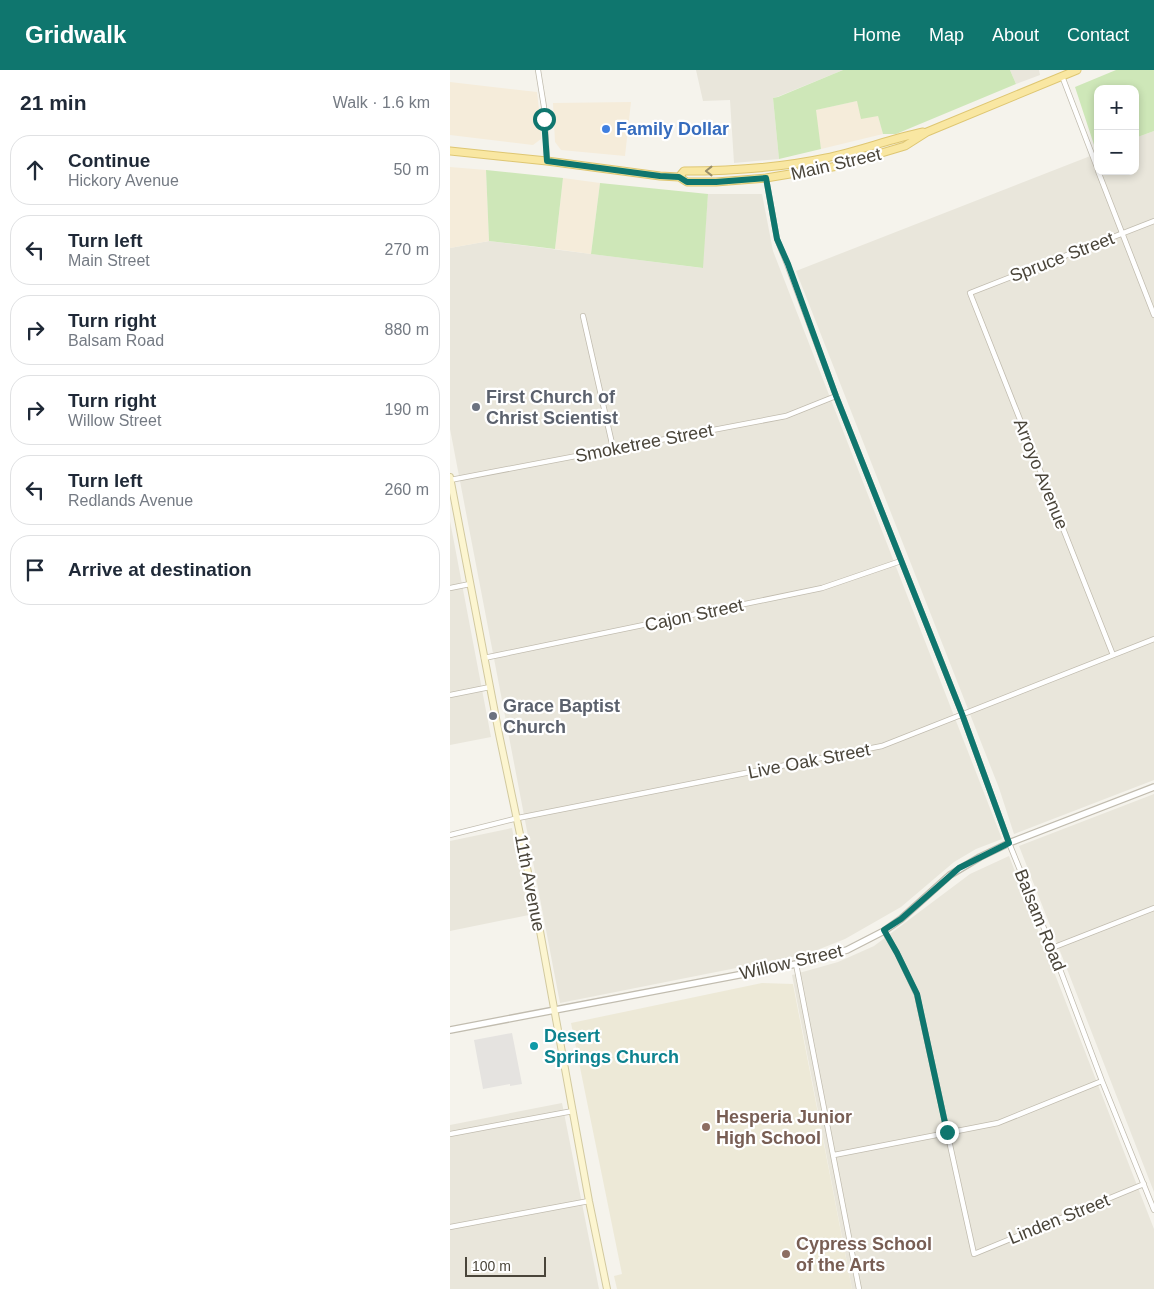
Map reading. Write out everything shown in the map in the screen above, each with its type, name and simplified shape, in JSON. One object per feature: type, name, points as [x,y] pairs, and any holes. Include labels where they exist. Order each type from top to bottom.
[{"type":"main road","name":"Main Street","points":[[679,177],[684,171],[753,169],[794,164],[882,144],[928,131],[1077,70]]},
{"type":"main road","name":"Main Street","points":[[450,152],[547,161],[679,177],[687,182],[716,182],[766,178],[838,166],[905,146],[928,131]]},
{"type":"main road","points":[[766,178],[774,172],[812,164],[827,158]]},
{"type":"main road","name":"11th Avenue","points":[[450,479],[484,658],[518,818],[607,1289]]},
{"type":"street","points":[[538,70],[544,107],[547,161]]},
{"type":"street","points":[[1062,76],[1094,160]]},
{"type":"street","points":[[1100,175],[1154,315]]},
{"type":"street","name":"Balsam Road","points":[[766,178],[777,239],[788,264],[836,396],[962,714],[1009,843],[1154,1210]]},
{"type":"street","name":"Spruce Street","points":[[970,293],[1154,221]]},
{"type":"street","name":"Arroyo Avenue","points":[[970,293],[1113,654]]},
{"type":"street","points":[[584,316],[613,448]]},
{"type":"street","name":"Smoketree Street","points":[[450,479],[786,416],[836,396]]},
{"type":"street","name":"Cajon Street","points":[[484,658],[822,588],[901,561]]},
{"type":"street","points":[[450,588],[470,584]]},
{"type":"street","name":"Live Oak Street","points":[[450,835],[518,818],[882,746],[1154,639]]},
{"type":"street","points":[[450,695],[490,687]]},
{"type":"street","name":"Willow Street","points":[[450,1030],[796,964],[847,950],[901,919],[959,868],[1009,843],[1154,787]]},
{"type":"street","points":[[1052,948],[1154,909]]},
{"type":"street","points":[[884,930],[917,994],[947,1132]]},
{"type":"street","points":[[796,964],[859,1289]]},
{"type":"street","points":[[834,1155],[998,1122],[1102,1081]]},
{"type":"street","points":[[450,1134],[573,1111]]},
{"type":"street","name":"Linden Street","points":[[947,1132],[974,1254],[1144,1184]]},
{"type":"street","points":[[450,1227],[589,1201]]},
{"type":"shaded area","points":[[696,70],[843,70],[773,98],[779,159],[734,163],[730,100],[703,101]]},
{"type":"shaded area","points":[[1010,70],[1039,70],[1040,75],[1016,84]]},
{"type":"shaded area","points":[[450,82],[537,92],[541,139],[533,145],[450,135]]},
{"type":"shaded area","points":[[857,101],[878,116],[883,134],[821,149],[815,110]]},
{"type":"shaded area","points":[[631,102],[625,156],[561,150],[555,142],[553,103]]},
{"type":"shaded area","points":[[1154,131],[1154,780],[1014,834],[999,788],[796,271],[1094,155],[1094,175],[1139,175],[1139,137]]},
{"type":"shaded area","points":[[450,167],[486,170],[489,241],[450,248]]},
{"type":"shaded area","points":[[563,178],[600,183],[591,254],[555,249]]},
{"type":"shaded area","points":[[708,194],[762,194],[773,251],[1002,839],[976,849],[954,862],[901,907],[845,939],[807,954],[560,1003],[450,429],[450,248],[489,241],[702,268]]},
{"type":"shaded area","points":[[450,521],[491,737],[450,745]]},
{"type":"shaded area","points":[[1154,794],[1154,1192],[1019,846]]},
{"type":"shaded area","points":[[512,828],[529,915],[450,931],[450,841]]},
{"type":"shaded area","points":[[1009,856],[1154,1229],[1154,1289],[852,1289],[792,975],[838,962],[874,946],[970,874]]},
{"type":"shaded area","name":"Hesperia Junior High School","points":[[762,983],[793,984],[852,1289],[617,1289],[614,1276],[622,1274],[571,1023]]},
{"type":"shaded area","points":[[512,1033],[522,1084],[510,1086],[510,1084],[483,1089],[474,1040]]},
{"type":"shaded area","points":[[562,1103],[599,1289],[450,1289],[450,1125]]},
{"type":"green space","points":[[843,70],[1010,70],[1016,84],[896,134],[883,134],[878,116],[861,119],[857,101],[816,110],[821,149],[779,159],[773,98]]},
{"type":"green space","points":[[1116,70],[1154,70],[1154,131],[1139,137],[1139,85],[1094,85],[1094,145],[1075,87]]},
{"type":"green space","points":[[486,170],[563,178],[555,249],[489,241]]},
{"type":"green space","points":[[600,183],[708,194],[703,268],[591,254]]},
{"type":"place","name":"Family Dollar","points":[[606,129]]},
{"type":"place","name":"First Church of Christ Scientist","points":[[476,407]]},
{"type":"place","name":"Grace Baptist Church","points":[[493,716]]},
{"type":"place","name":"Desert Springs Church","points":[[534,1046]]},
{"type":"place","name":"Hesperia Junior High School","points":[[706,1127]]},
{"type":"place","name":"Cypress School of the Arts","points":[[786,1254]]},
{"type":"route","points":[[544,119],[547,161],[615,171],[679,177],[687,182],[766,178],[770,209],[777,239],[788,264],[836,396],[962,714],[1009,843],[959,868],[901,919],[884,930],[917,994],[947,1132]]}]
